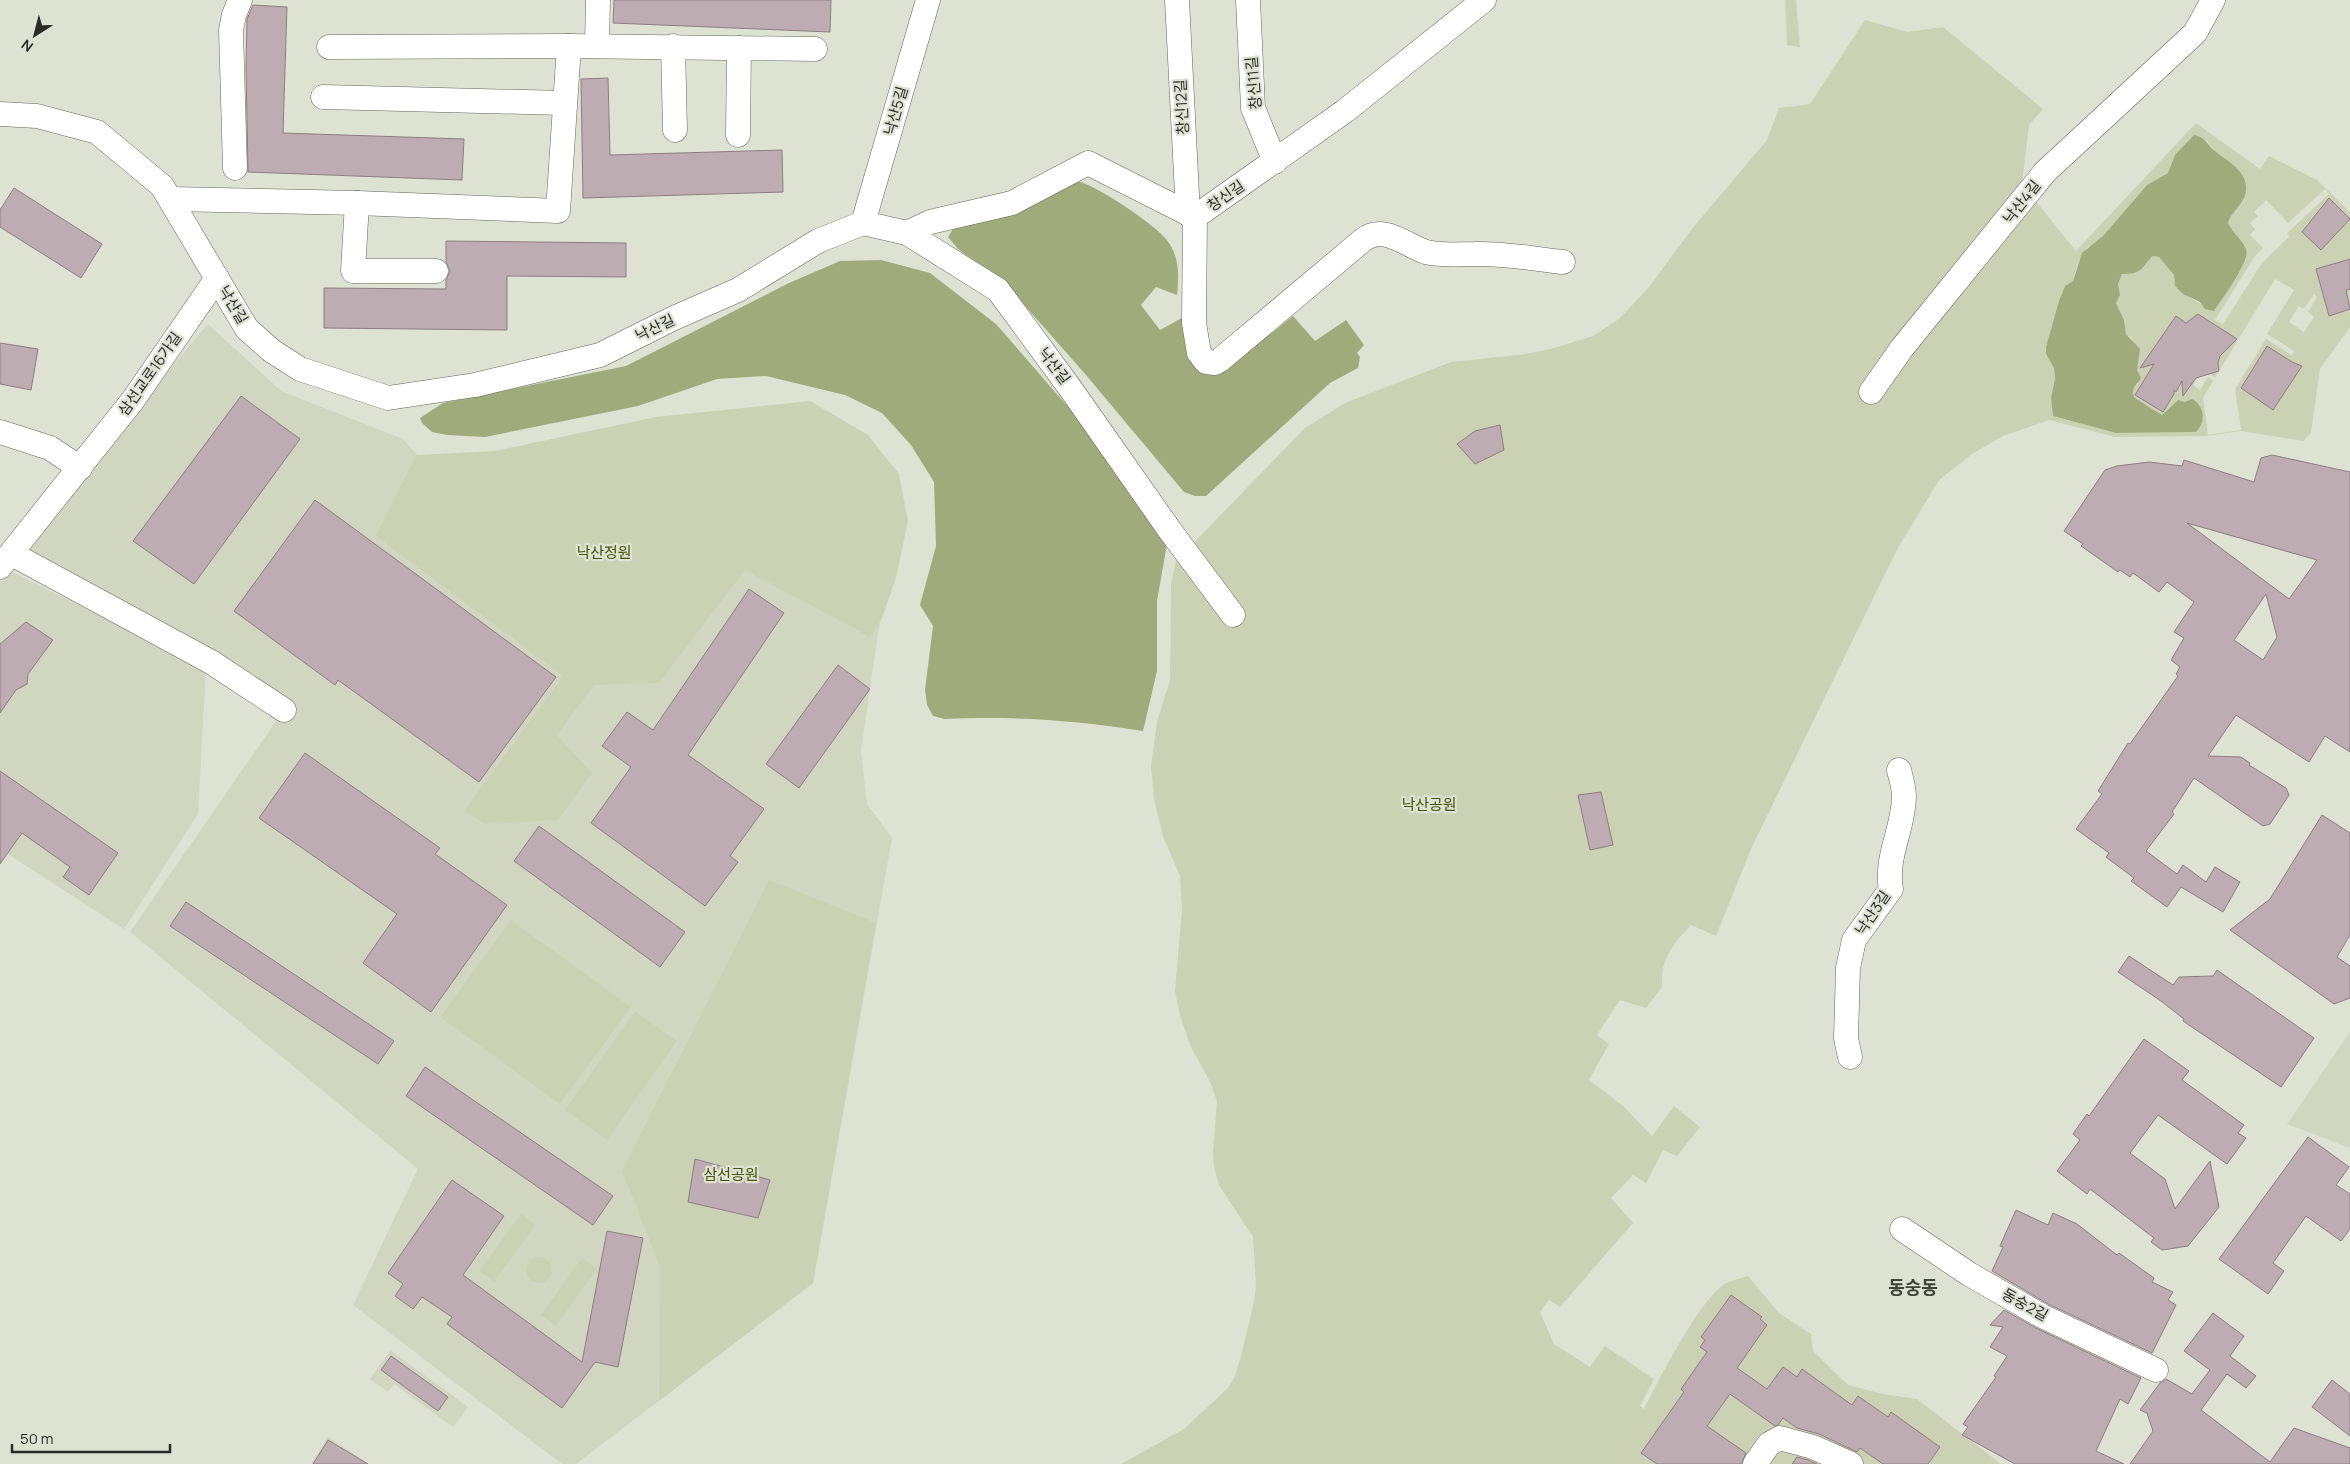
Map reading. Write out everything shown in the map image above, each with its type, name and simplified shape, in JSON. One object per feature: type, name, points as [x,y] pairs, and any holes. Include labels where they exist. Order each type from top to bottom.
[{"type":"street","points":[[235,168],[231,30],[240,0]]},
{"type":"street","points":[[597,44],[598,0]]},
{"type":"street","name":"낙산5길","points":[[863,223],[928,0]]},
{"type":"street","name":"창신12길","points":[[1177,0],[1192,215],[1194,323],[1198,353],[1206,362],[1211,363],[1220,360],[1372,234],[1379,233],[1393,236],[1414,247],[1439,254],[1475,254],[1563,262]]},
{"type":"street","name":"창신11길","points":[[1248,0],[1253,108],[1275,162]]},
{"type":"street","name":"낙산4길","points":[[1871,392],[1902,348],[2045,172],[2196,34],[2212,0]]},
{"type":"street","name":"창신길","points":[[907,233],[930,222],[1012,203],[1088,163],[1192,215],[1275,162],[1345,111],[1478,1]]},
{"type":"street","points":[[329,47],[569,46],[597,44],[815,49]]},
{"type":"street","points":[[170,199],[558,210],[569,46]]},
{"type":"street","points":[[673,46],[675,130]]},
{"type":"street","points":[[738,136],[739,48]]},
{"type":"street","points":[[322,97],[564,103]]},
{"type":"street","name":"낙산길","points":[[0,114],[37,116],[97,132],[162,186],[248,329],[272,351],[300,369],[388,398],[475,385],[600,355],[674,318],[738,290],[818,241],[863,223],[907,233],[998,290],[1070,388],[1171,532],[1233,615]]},
{"type":"street","points":[[357,203],[352,270],[436,271]]},
{"type":"street","name":"삼선교로16가길","points":[[6,561],[133,400],[217,278]]},
{"type":"street","points":[[0,432],[50,448],[80,468]]},
{"type":"street","points":[[6,561],[211,662],[284,710]]},
{"type":"street","name":"낙산3길","points":[[1850,1057],[1846,1038],[1848,968],[1854,940],[1891,889],[1888,874],[1903,814],[1904,795],[1899,770]]},
{"type":"street","name":"동숭2길","points":[[1902,1229],[1969,1274],[2042,1316],[2156,1370]]},
{"type":"street","points":[[1755,1464],[1769,1444],[1780,1438],[1813,1447],[1851,1464]]},
{"type":"shaded area","points":[[208,324],[281,391],[403,439],[421,459],[901,522],[878,633],[861,751],[867,804],[892,838],[813,1283],[576,1464],[562,1464],[353,1305],[418,1169],[130,932],[283,711],[273,719],[271,718],[257,692],[12,554]]},
{"type":"shaded area","points":[[12,572],[206,668],[198,814],[124,929],[0,849],[0,583]]},
{"type":"shaded area","points":[[2350,1032],[2350,1148],[2287,1124]]},
{"type":"shaded area","points":[[390,1350],[468,1407],[453,1427],[394,1384],[388,1392],[370,1379]]},
{"type":"shaded area","points":[[328,1437],[361,1458],[357,1464],[311,1464]]},
{"type":"green space","points":[[1785,0],[1796,0],[1800,47],[1787,45]]},
{"type":"green space","name":"낙산공원","points":[[1865,20],[1907,32],[1943,27],[2043,109],[2029,125],[2022,184],[2076,251],[2196,123],[2260,169],[2269,156],[2317,180],[2350,212],[2350,327],[2320,369],[2311,433],[2303,441],[2241,431],[2207,436],[2115,437],[2049,420],[2003,436],[1972,454],[1939,480],[1899,546],[1881,582],[1751,849],[1716,936],[1691,925],[1669,953],[1663,968],[1662,987],[1646,1008],[1620,1000],[1597,1035],[1609,1044],[1589,1080],[1623,1106],[1652,1136],[1674,1106],[1700,1127],[1677,1156],[1663,1150],[1646,1183],[1633,1175],[1611,1198],[1633,1223],[1560,1307],[1549,1300],[1540,1312],[1554,1344],[1590,1367],[1605,1346],[1654,1379],[1640,1406],[1644,1409],[1659,1379],[1704,1305],[1726,1283],[1748,1276],[1779,1313],[1811,1334],[1813,1351],[1848,1385],[1883,1394],[1917,1399],[2001,1464],[1121,1464],[1184,1429],[1228,1388],[1235,1376],[1241,1356],[1254,1302],[1256,1285],[1253,1237],[1219,1185],[1214,1167],[1213,1151],[1217,1101],[1210,1082],[1190,1045],[1180,1015],[1175,991],[1182,910],[1180,876],[1163,836],[1154,799],[1151,767],[1157,722],[1170,680],[1171,584],[1176,561],[1305,428],[1345,403],[1451,362],[1526,354],[1554,348],[1593,336],[1619,319],[1650,286],[1691,230],[1767,140],[1779,108],[1810,104]],"holes":[[[2206,140],[2217,153],[2245,200],[2230,217],[2228,223],[2246,249],[2244,262],[2224,298],[2214,310],[2194,300],[2175,286],[2174,275],[2159,257],[2152,256],[2122,274],[2118,284],[2120,295],[2116,302],[2124,320],[2126,334],[2132,338],[2139,381],[2133,391],[2135,398],[2162,415],[2178,400],[2184,402],[2197,432],[2116,433],[2053,416],[2051,398],[2055,379],[2054,368],[2046,354],[2046,347],[2065,286],[2073,281],[2078,262],[2088,247],[2095,245],[2147,185],[2168,173],[2175,155]],[[2325,189],[2329,194],[2287,233],[2289,237],[2262,263],[2223,324],[2215,320],[2255,256],[2263,248],[2250,235],[2255,229],[2250,223],[2258,216],[2254,212],[2266,200],[2288,223]],[[2275,279],[2294,290],[2267,334],[2294,351],[2292,355],[2266,339],[2235,389],[2241,430],[2208,435],[2203,398],[2213,381],[2208,377],[2200,390],[2193,385],[2197,378],[2178,365],[2217,363],[2210,374],[2215,378]],[[2314,294],[2317,297],[2308,312],[2314,317],[2304,332],[2289,322],[2299,306],[2304,309]]]},
{"type":"green space","points":[[2194,135],[2204,139],[2212,149],[2235,167],[2243,177],[2246,189],[2244,199],[2232,214],[2228,223],[2246,249],[2246,255],[2240,271],[2214,311],[2205,309],[2200,302],[2183,294],[2175,286],[2174,275],[2159,257],[2152,256],[2137,272],[2122,274],[2118,284],[2120,295],[2116,303],[2124,320],[2126,334],[2140,349],[2137,370],[2141,378],[2134,387],[2133,395],[2162,415],[2178,400],[2185,402],[2192,399],[2200,406],[2203,414],[2199,428],[2196,432],[2116,433],[2053,416],[2051,398],[2055,379],[2054,368],[2046,354],[2046,347],[2065,286],[2073,281],[2082,253],[2103,236],[2147,185],[2168,173],[2175,155]]},
{"type":"green space","points":[[1064,181],[1078,181],[1112,198],[1160,232],[1171,245],[1178,266],[1177,295],[1156,287],[1141,305],[1160,330],[1182,318],[1219,370],[1258,344],[1293,316],[1315,341],[1346,320],[1364,345],[1357,353],[1360,357],[1358,368],[1330,383],[1206,496],[1195,496],[1184,492],[1086,375],[1006,284],[958,249],[948,237],[958,221]]},
{"type":"green space","points":[[881,260],[930,273],[996,324],[1082,423],[1167,544],[1157,601],[1157,671],[1143,731],[1045,720],[996,718],[945,719],[933,716],[927,705],[925,690],[933,626],[920,605],[936,546],[934,482],[911,445],[882,413],[845,395],[766,376],[717,379],[638,406],[485,437],[447,435],[432,432],[422,423],[420,418],[443,403],[626,366],[789,283],[840,261]]},
{"type":"green space","name":"낙산정원","points":[[810,401],[868,435],[899,474],[908,521],[896,578],[882,618],[870,637],[745,570],[659,683],[594,685],[557,735],[592,773],[558,820],[485,824],[464,811],[563,676],[376,536],[416,455],[495,451],[656,417]]},
{"type":"green space","name":"삼선공원","points":[[769,880],[876,923],[813,1283],[659,1401],[660,1267],[622,1171]]},
{"type":"green space","points":[[511,920],[631,1007],[560,1104],[440,1017]]},
{"type":"green space","points":[[635,1011],[677,1041],[607,1140],[565,1110]]},
{"type":"green space","points":[[521,1214],[535,1225],[494,1282],[479,1271]]},
{"type":"green space","points":[[539,1257],[548,1261],[552,1270],[548,1279],[539,1283],[530,1279],[526,1270],[530,1261]]},
{"type":"green space","points":[[582,1258],[597,1269],[556,1326],[541,1315]]},
{"type":"building","points":[[614,0],[831,0],[830,32],[613,23]]},
{"type":"building","points":[[253,5],[287,7],[283,133],[464,139],[462,180],[248,172],[247,19]]},
{"type":"building","points":[[608,78],[610,155],[782,150],[783,192],[583,198],[581,79]]},
{"type":"building","points":[[14,188],[102,244],[81,278],[0,227],[0,210]]},
{"type":"building","points":[[2329,198],[2350,219],[2321,250],[2302,232]]},
{"type":"building","points":[[446,241],[626,243],[626,277],[507,276],[507,330],[324,328],[324,288],[446,289],[446,280],[450,271],[446,262]]},
{"type":"building","points":[[2350,259],[2350,289],[2346,290],[2350,309],[2329,316],[2316,269]]},
{"type":"building","points":[[2198,314],[2237,339],[2220,356],[2218,363],[2219,371],[2196,378],[2183,396],[2182,381],[2176,392],[2174,390],[2174,394],[2163,412],[2135,395],[2154,364],[2140,368],[2176,316],[2186,323]]},
{"type":"building","points":[[0,343],[38,349],[31,390],[0,384]]},
{"type":"building","points":[[2267,346],[2302,366],[2273,410],[2241,388]]},
{"type":"building","points":[[241,396],[300,439],[194,584],[133,541]]},
{"type":"building","points":[[1500,425],[1504,450],[1475,464],[1457,444],[1475,431]]},
{"type":"building","points":[[2272,455],[2350,472],[2350,752],[2325,736],[2309,762],[2236,715],[2208,756],[2241,757],[2250,763],[2249,765],[2286,788],[2289,795],[2270,824],[2263,826],[2194,778],[2172,812],[2174,814],[2146,851],[2177,874],[2183,865],[2206,882],[2215,867],[2240,882],[2223,912],[2181,887],[2167,907],[2131,881],[2134,878],[2106,857],[2109,853],[2076,829],[2102,794],[2098,791],[2128,743],[2130,744],[2178,676],[2176,674],[2180,667],[2171,660],[2184,638],[2174,632],[2194,602],[2167,582],[2159,592],[2133,573],[2130,577],[2120,570],[2118,572],[2081,546],[2083,544],[2064,531],[2105,470],[2117,466],[2149,462],[2182,466],[2184,460],[2254,482],[2261,458]],"holes":[[[2187,523],[2317,560],[2289,599]],[[2266,594],[2277,637],[2263,660],[2234,640]]]},
{"type":"building","points":[[315,500],[556,677],[479,782],[338,680],[335,685],[234,611]]},
{"type":"building","points":[[749,589],[784,613],[688,755],[764,809],[730,856],[738,862],[705,906],[591,823],[631,767],[602,746],[627,712],[653,730]]},
{"type":"building","points":[[26,622],[53,640],[28,674],[27,684],[16,690],[0,713],[0,644]]},
{"type":"building","points":[[838,665],[870,689],[799,788],[766,764]]},
{"type":"building","points":[[305,753],[440,848],[435,854],[507,905],[431,1012],[363,963],[397,914],[259,818]]},
{"type":"building","points":[[0,771],[118,853],[89,895],[63,877],[70,867],[22,833],[0,864]]},
{"type":"building","points":[[1601,792],[1613,845],[1590,850],[1578,795]]},
{"type":"building","points":[[2322,815],[2350,833],[2350,935],[2337,957],[2350,966],[2350,998],[2334,1004],[2230,930],[2270,899]]},
{"type":"building","points":[[539,826],[685,932],[660,967],[514,861]]},
{"type":"building","points":[[186,902],[394,1041],[378,1064],[170,926]]},
{"type":"building","points":[[2129,956],[2173,985],[2179,977],[2213,976],[2217,970],[2314,1038],[2281,1087],[2183,1021],[2184,1019],[2161,1001],[2118,972]]},
{"type":"building","points":[[2144,1039],[2189,1071],[2182,1080],[2244,1125],[2238,1133],[2246,1138],[2227,1164],[2158,1115],[2130,1153],[2165,1179],[2175,1209],[2210,1161],[2219,1207],[2188,1246],[2162,1250],[2151,1242],[2154,1238],[2090,1189],[2087,1194],[2057,1171],[2080,1140],[2073,1134],[2087,1114],[2089,1116]]},
{"type":"building","points":[[425,1067],[613,1196],[593,1225],[406,1096]]},
{"type":"building","points":[[2308,1137],[2349,1167],[2336,1185],[2350,1194],[2350,1229],[2341,1241],[2306,1216],[2273,1263],[2284,1271],[2268,1294],[2219,1259]]},
{"type":"building","points":[[695,1159],[770,1180],[758,1218],[688,1202]]},
{"type":"building","points":[[452,1180],[504,1216],[463,1275],[582,1362],[607,1231],[643,1238],[618,1367],[595,1362],[562,1408],[447,1324],[452,1317],[422,1297],[413,1309],[395,1296],[403,1284],[388,1273]]},
{"type":"building","points":[[2016,1210],[2048,1225],[2053,1213],[2077,1224],[2117,1255],[2119,1253],[2154,1278],[2152,1282],[2173,1292],[2168,1300],[2176,1305],[2152,1353],[2048,1304],[1992,1271],[2003,1247],[2000,1246]]},
{"type":"building","points":[[1731,1295],[1762,1317],[1760,1319],[1767,1325],[1737,1368],[1767,1389],[1783,1367],[1797,1377],[1802,1369],[1852,1405],[1858,1396],[1888,1417],[1891,1412],[1940,1447],[1928,1464],[1883,1464],[1860,1448],[1857,1452],[1819,1434],[1797,1428],[1783,1418],[1775,1426],[1730,1394],[1707,1426],[1746,1453],[1741,1464],[1657,1464],[1641,1453],[1684,1392],[1681,1389],[1707,1352],[1700,1347],[1705,1340],[1701,1337]]},
{"type":"building","points":[[2004,1310],[2036,1328],[2141,1378],[2128,1404],[2120,1399],[2096,1451],[2124,1464],[2015,1464],[1962,1435],[1968,1427],[1963,1424],[1996,1377],[1994,1376],[2007,1356],[1990,1347],[2003,1327],[1990,1325]]},
{"type":"building","points":[[2213,1313],[2244,1336],[2230,1356],[2256,1376],[2246,1388],[2227,1374],[2201,1410],[2270,1462],[2294,1428],[2350,1448],[2350,1464],[2130,1464],[2153,1431],[2147,1413],[2140,1410],[2160,1383],[2166,1379],[2192,1394],[2210,1370],[2184,1351]]},
{"type":"building","points":[[391,1356],[448,1397],[438,1411],[381,1370]]},
{"type":"building","points":[[2332,1380],[2350,1394],[2350,1436],[2312,1407]]},
{"type":"building","points":[[328,1440],[368,1464],[313,1464]]},
{"type":"building","points":[[1797,1457],[1808,1460],[1817,1464],[1792,1464]]},
{"type":"district","name":"동숭동","points":[[1913,1288]]}]
